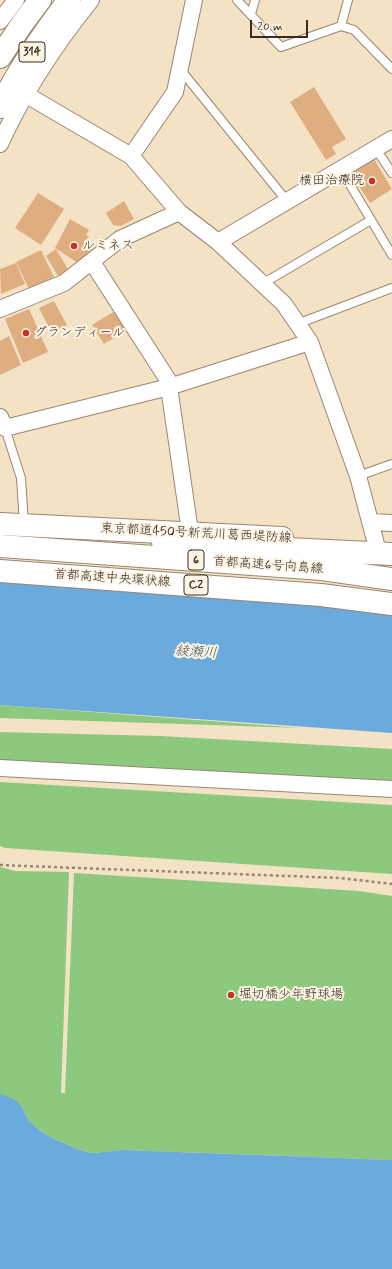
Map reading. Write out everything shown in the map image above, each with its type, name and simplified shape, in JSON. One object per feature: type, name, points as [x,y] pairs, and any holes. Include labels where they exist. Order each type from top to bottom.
[{"type":"main road","name":"314","points":[[0,57],[40,0]]},
{"type":"main road","name":"314","points":[[0,107],[11,85],[40,38],[69,0]]},
{"type":"main road","name":"東京都道450号新荒川葛西堤防線","points":[[0,524],[190,532],[387,548]]},
{"type":"main road","points":[[0,542],[149,542],[387,548]]},
{"type":"main road","name":"首都高速6号向島線","points":[[0,546],[322,569],[392,579]]},
{"type":"main road","name":"首都高速中央環状線","points":[[0,570],[323,576],[392,579]]},
{"type":"main road","name":"首都高速中央環状線","points":[[0,570],[321,595],[392,604]]},
{"type":"street","points":[[0,21],[16,0]]},
{"type":"street","points":[[0,144],[25,94],[56,46],[91,0]]},
{"type":"street","points":[[131,156],[175,92],[194,0]]},
{"type":"street","points":[[25,94],[131,156],[179,212],[218,242],[284,304],[310,342],[358,476],[371,522],[387,548]]},
{"type":"street","points":[[218,242],[340,168],[392,139]]},
{"type":"street","points":[[0,309],[64,283],[120,239],[179,212]]},
{"type":"street","points":[[92,262],[168,380],[190,532]]},
{"type":"street","points":[[3,423],[169,387],[310,342]]},
{"type":"street","points":[[371,522],[392,523]]},
{"type":"street","points":[[0,768],[392,789]]},
{"type":"lane","points":[[237,0],[280,47],[341,26],[354,30],[392,69]]},
{"type":"lane","points":[[251,14],[255,0]]},
{"type":"lane","points":[[341,26],[348,0]]},
{"type":"lane","points":[[179,69],[286,200]]},
{"type":"lane","points":[[376,149],[392,174]]},
{"type":"lane","points":[[340,168],[392,255]]},
{"type":"lane","points":[[262,284],[371,220]]},
{"type":"lane","points":[[297,324],[392,288]]},
{"type":"lane","points":[[3,423],[21,478],[24,525]]},
{"type":"lane","points":[[358,476],[392,464]]},
{"type":"path","points":[[0,865],[340,878],[392,884]]},
{"type":"green space","points":[[0,705],[302,728],[0,718]]},
{"type":"green space","points":[[0,732],[161,736],[392,749],[392,785],[0,765]]},
{"type":"green space","points":[[0,782],[392,805],[392,874],[5,848],[0,846]]},
{"type":"green space","name":"堀切橋少年野球場","points":[[0,867],[15,871],[69,872],[61,1093],[65,1093],[74,873],[359,891],[392,896],[392,1160],[124,1150],[93,1153],[79,1150],[52,1138],[39,1130],[28,1120],[22,1107],[0,1094]]},
{"type":"water","name":"綾瀬川","points":[[0,582],[218,595],[392,602],[392,733],[0,705]]},
{"type":"water","points":[[0,1094],[14,1099],[22,1107],[28,1120],[39,1130],[52,1138],[79,1150],[93,1153],[124,1150],[392,1160],[392,1269],[0,1269]]},
{"type":"building","points":[[314,87],[346,139],[332,147],[336,154],[326,160],[290,102]]},
{"type":"building","points":[[374,159],[392,189],[370,203],[351,174]]},
{"type":"building","points":[[38,193],[64,209],[41,245],[15,228]]},
{"type":"building","points":[[124,201],[134,219],[121,226],[113,225],[106,213]]},
{"type":"building","points":[[70,219],[89,230],[86,235],[89,237],[85,245],[93,249],[78,263],[55,248]]},
{"type":"building","points":[[56,249],[68,269],[58,276],[46,256]]},
{"type":"building","points":[[41,250],[54,277],[29,289],[16,262]]},
{"type":"building","points":[[16,263],[25,284],[1,294],[0,269]]},
{"type":"building","points":[[54,301],[67,325],[52,333],[39,308]]},
{"type":"building","points":[[29,309],[48,352],[23,363],[5,319]]},
{"type":"building","points":[[115,311],[127,330],[104,344],[92,325]]},
{"type":"building","points":[[9,336],[21,365],[0,375],[0,341]]},
{"type":"place","name":"横田治療院","points":[[372,181]]},
{"type":"place","name":"ルミネス","points":[[74,246]]},
{"type":"place","name":"グランディール","points":[[26,333]]},
{"type":"place","name":"堀切橋少年野球場","points":[[231,995]]}]
